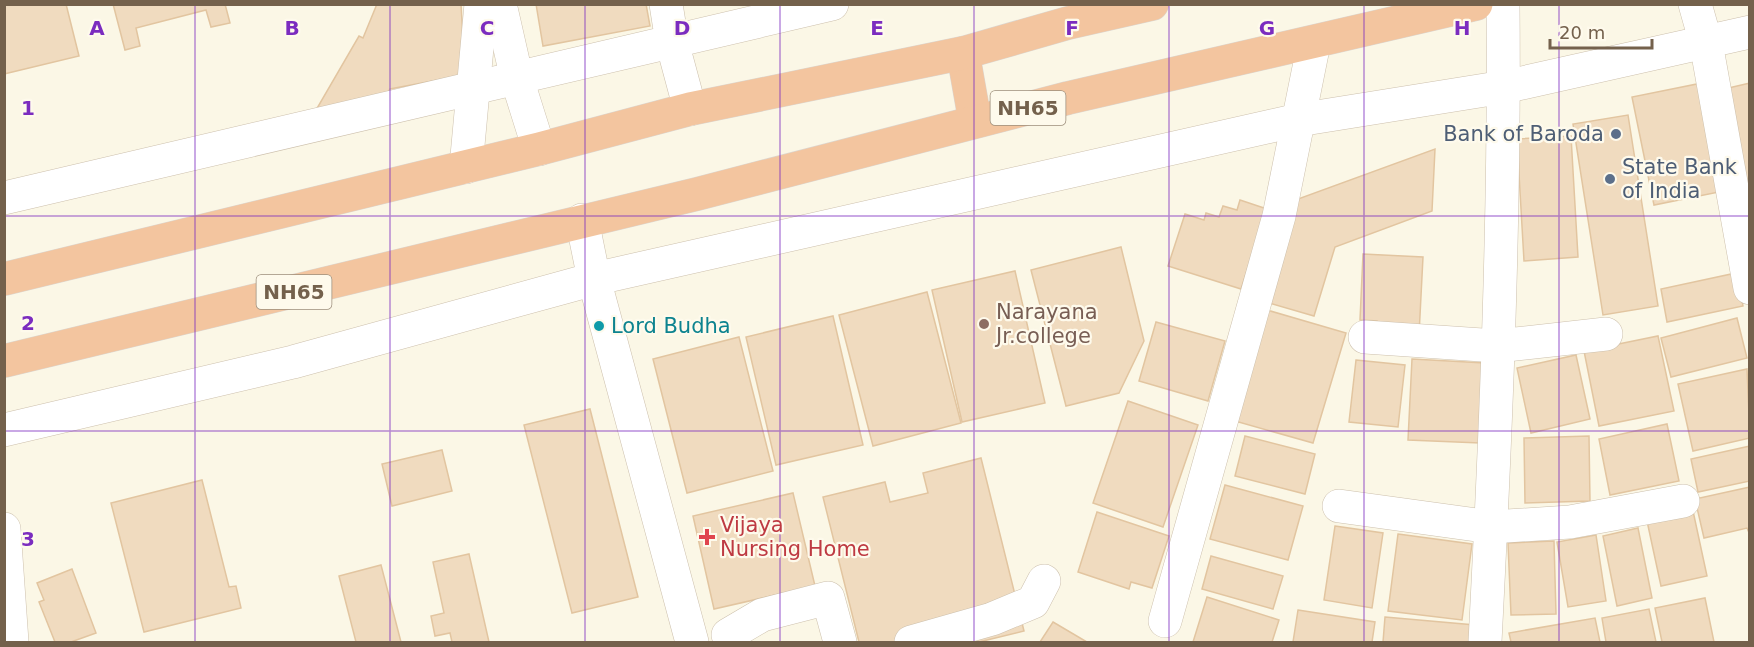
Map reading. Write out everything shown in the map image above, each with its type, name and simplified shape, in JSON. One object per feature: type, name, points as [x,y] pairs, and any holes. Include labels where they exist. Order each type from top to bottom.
[{"type":"highway","points":[[4,279],[539,149],[690,109],[963,53],[1065,14],[1152,4]]},
{"type":"highway","name":"NH65","points":[[4,361],[697,194],[975,121],[1476,4]]},
{"type":"highway","points":[[963,53],[975,121]]},
{"type":"street","points":[[466,167],[481,4]]},
{"type":"street","points":[[500,4],[517,79],[539,149]]},
{"type":"street","points":[[666,4],[672,42],[690,109]]},
{"type":"street","points":[[4,198],[832,4]]},
{"type":"street","points":[[1485,642],[1497,346],[1504,87],[1503,4]]},
{"type":"street","points":[[1695,4],[1706,44],[1749,288]]},
{"type":"street","points":[[4,430],[293,362],[594,279],[1298,120],[1504,87],[1706,44],[1749,32]]},
{"type":"street","points":[[1165,621],[1279,216],[1314,43]]},
{"type":"street","points":[[582,220],[594,279],[692,642]]},
{"type":"street","points":[[1365,337],[1497,346],[1606,334]]},
{"type":"street","points":[[1339,506],[1491,527],[1570,522],[1683,501]]},
{"type":"street","points":[[4,529],[12,642]]},
{"type":"street","points":[[910,642],[992,619],[1033,602],[1044,580]]},
{"type":"street","points":[[728,635],[762,615],[828,598],[840,642]]},
{"type":"building","points":[[4,4],[66,4],[79,56],[4,74]]},
{"type":"building","points":[[113,4],[225,4],[230,23],[211,27],[206,10],[136,28],[140,46],[125,50]]},
{"type":"building","points":[[377,4],[461,4],[465,75],[390,89],[383,100],[316,110],[359,36],[363,38]]},
{"type":"building","points":[[536,4],[646,4],[650,26],[543,46]]},
{"type":"building","points":[[1702,83],[1724,191],[1654,205],[1632,97]]},
{"type":"building","points":[[1750,83],[1750,194],[1724,89]]},
{"type":"building","points":[[1628,115],[1658,306],[1603,315],[1573,124]]},
{"type":"building","points":[[1571,136],[1578,257],[1524,261],[1517,139]]},
{"type":"building","points":[[1435,149],[1432,211],[1335,247],[1314,316],[1269,303],[1298,199]]},
{"type":"building","points":[[1240,200],[1267,209],[1241,289],[1168,266],[1185,214],[1204,220],[1206,213],[1219,217],[1223,206],[1237,210]]},
{"type":"building","points":[[1121,247],[1144,341],[1119,393],[1066,406],[1031,270]]},
{"type":"building","points":[[1363,254],[1423,257],[1419,335],[1376,333],[1377,321],[1360,320]]},
{"type":"building","points":[[1015,271],[1045,403],[962,422],[932,290]]},
{"type":"building","points":[[1736,273],[1743,306],[1667,322],[1661,289]]},
{"type":"building","points":[[927,292],[961,423],[873,446],[839,315]]},
{"type":"building","points":[[1267,310],[1346,333],[1313,443],[1235,421]]},
{"type":"building","points":[[833,316],[863,445],[776,465],[746,337]]},
{"type":"building","points":[[1737,318],[1747,358],[1671,377],[1661,338]]},
{"type":"building","points":[[1156,322],[1225,341],[1208,401],[1139,381]]},
{"type":"building","points":[[1658,336],[1674,411],[1599,426],[1584,351]]},
{"type":"building","points":[[739,337],[773,471],[687,493],[653,359]]},
{"type":"building","points":[[1576,355],[1590,419],[1531,433],[1517,368]]},
{"type":"building","points":[[1412,359],[1485,363],[1480,443],[1408,440]]},
{"type":"building","points":[[1356,360],[1405,365],[1398,427],[1349,422]]},
{"type":"building","points":[[1747,369],[1750,438],[1693,451],[1678,384]]},
{"type":"building","points":[[1128,401],[1198,425],[1163,527],[1093,503]]},
{"type":"building","points":[[590,409],[638,597],[572,613],[524,425]]},
{"type":"building","points":[[1667,424],[1679,481],[1610,495],[1599,439]]},
{"type":"building","points":[[1245,436],[1315,454],[1305,494],[1235,476]]},
{"type":"building","points":[[1589,436],[1590,501],[1525,503],[1524,438]]},
{"type":"building","points":[[1750,446],[1750,481],[1698,492],[1691,459]]},
{"type":"building","points":[[442,450],[452,491],[392,506],[382,464]]},
{"type":"building","points":[[981,458],[1024,631],[979,642],[859,642],[823,497],[885,482],[890,502],[928,493],[923,473]]},
{"type":"building","points":[[202,480],[229,587],[236,586],[241,608],[144,632],[111,503]]},
{"type":"building","points":[[1225,485],[1303,506],[1288,560],[1210,539]]},
{"type":"building","points":[[1750,487],[1750,535],[1747,528],[1704,538],[1695,499]]},
{"type":"building","points":[[793,493],[815,586],[714,609],[693,516]]},
{"type":"building","points":[[1693,511],[1707,576],[1661,586],[1647,521]]},
{"type":"building","points":[[1097,512],[1169,536],[1152,588],[1131,582],[1129,589],[1078,572]]},
{"type":"building","points":[[1335,526],[1383,533],[1372,608],[1324,600]]},
{"type":"building","points":[[1638,528],[1652,598],[1617,606],[1603,536]]},
{"type":"building","points":[[1398,534],[1472,544],[1462,620],[1388,611]]},
{"type":"building","points":[[1596,535],[1606,601],[1568,607],[1557,542]]},
{"type":"building","points":[[1554,541],[1556,614],[1511,615],[1508,543]]},
{"type":"building","points":[[469,554],[489,642],[452,642],[450,633],[435,636],[431,616],[444,613],[433,562]]},
{"type":"building","points":[[1211,556],[1283,576],[1273,609],[1202,589]]},
{"type":"building","points":[[381,565],[401,642],[356,642],[339,576]]},
{"type":"building","points":[[72,569],[96,633],[71,642],[55,642],[39,602],[44,600],[37,583]]},
{"type":"building","points":[[1207,597],[1279,620],[1272,642],[1193,642]]},
{"type":"building","points":[[1705,598],[1714,642],[1662,642],[1655,608]]},
{"type":"building","points":[[1649,609],[1656,642],[1606,642],[1602,618]]},
{"type":"building","points":[[1298,610],[1375,622],[1372,642],[1293,642]]},
{"type":"building","points":[[1385,617],[1475,625],[1474,642],[1383,642]]},
{"type":"building","points":[[1595,618],[1600,642],[1511,642],[1509,633]]},
{"type":"building","points":[[1053,622],[1087,642],[1040,642]]},
{"type":"place","name":"Bank of Baroda","points":[[1616,134]]},
{"type":"place","name":"State Bank of India","points":[[1610,179]]},
{"type":"place","name":"Narayana Jr.college","points":[[984,324]]},
{"type":"place","name":"Lord Budha","points":[[599,326]]},
{"type":"place","name":"Vijaya Nursing Home","points":[[707,537]]}]
